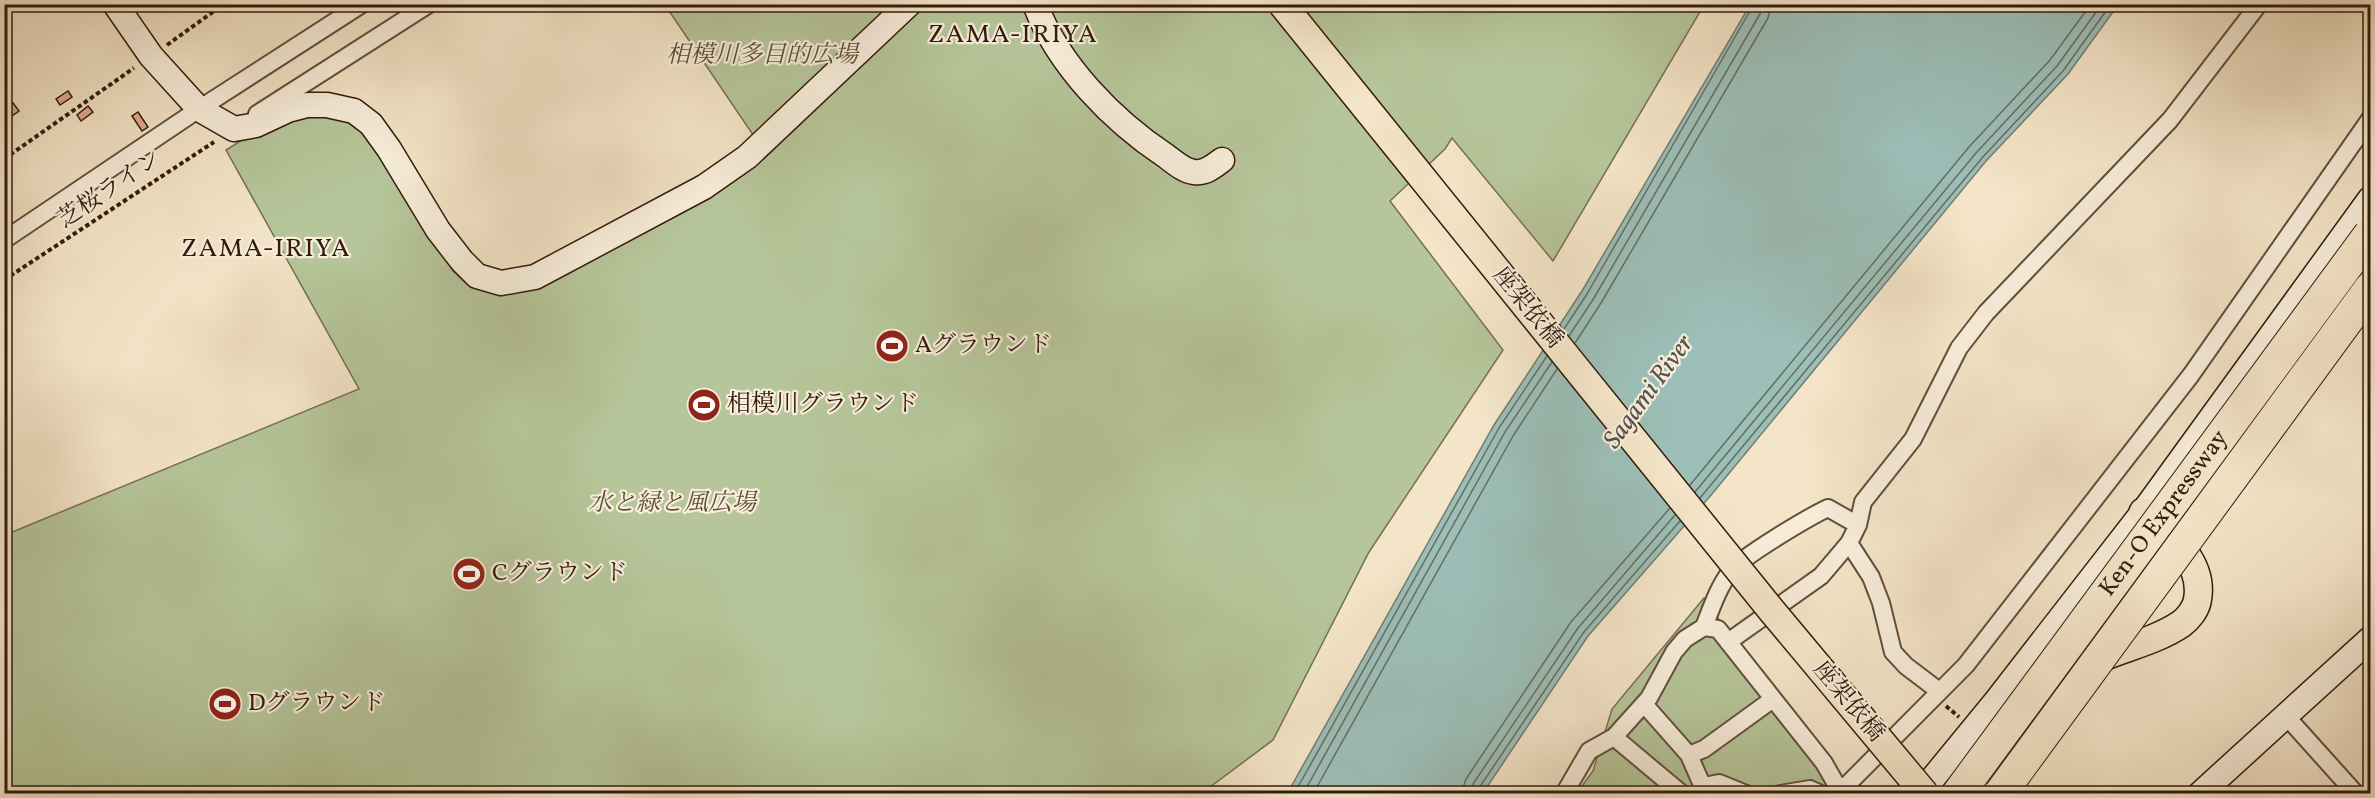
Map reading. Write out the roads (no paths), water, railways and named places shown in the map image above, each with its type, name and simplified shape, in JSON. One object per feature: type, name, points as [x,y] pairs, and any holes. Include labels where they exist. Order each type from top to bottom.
[{"type":"highway","name":"Ken-O Expressway","points":[[1958,794],[2370,234]]},
{"type":"highway","name":"Ken-O Expressway","points":[[2000,794],[2370,289]]},
{"type":"main road","name":"座架依橋","points":[[1282,4],[1772,610],[1924,791]]},
{"type":"main road","points":[[1970,794],[2049,693],[2071,673],[2104,656],[2156,637],[2184,623],[2196,608],[2200,590],[2194,566],[2171,536],[2143,512]]},
{"type":"street","points":[[115,4],[151,56],[198,109],[234,129],[256,125],[288,110],[307,105],[327,105],[354,111],[371,124],[389,149],[438,230],[462,261],[477,276],[501,283],[535,276],[660,213],[705,187],[747,157],[909,4]]},
{"type":"street","points":[[4,240],[198,109],[362,4]]},
{"type":"street","points":[[234,129],[429,4]]},
{"type":"street","points":[[1035,4],[1062,55],[1104,103],[1136,134],[1189,171],[1203,172],[1222,160]]},
{"type":"street","points":[[1728,642],[1821,576],[1849,543],[1858,525],[1863,502],[1913,439],[1959,348],[1979,322],[2170,120],[2259,4]]},
{"type":"street","points":[[1704,627],[1718,629],[1824,763],[1839,792],[1966,665],[2191,375],[2370,118]]},
{"type":"street","points":[[1924,791],[2143,512],[2370,199]]},
{"type":"street","points":[[1564,794],[1589,752],[1614,737],[1644,704],[1674,652],[1685,639],[1704,627],[1719,589],[1731,570],[1804,519],[1828,508],[1858,525]]},
{"type":"street","points":[[1849,543],[1870,577],[1881,603],[1893,652],[1905,666],[1939,691]]},
{"type":"street","points":[[2200,794],[2370,639]]},
{"type":"street","points":[[1689,755],[1704,749],[1773,699]]},
{"type":"street","points":[[1644,704],[1689,755],[1705,790],[1719,783],[1746,794]]},
{"type":"street","points":[[2286,716],[2356,794]]},
{"type":"street","points":[[1614,737],[1683,794]]},
{"type":"street","points":[[1780,794],[1810,789],[1821,794]]},
{"type":"water","name":"Sagami River","points":[[1750,5],[2118,5],[2068,74],[1986,161],[1712,494],[1588,636],[1483,793],[1287,794],[1494,425],[1582,291]]},
{"type":"place","name":"Aグラウンド","points":[[892,346]]},
{"type":"place","name":"相模川グラウンド","points":[[704,405]]},
{"type":"place","name":"Cグラウンド","points":[[469,574]]},
{"type":"place","name":"Dグラウンド","points":[[225,704]]},
{"type":"district","name":"ZAMA-IRIYA","points":[[1013,35]]},
{"type":"district","name":"ZAMA-IRIYA","points":[[266,249]]},
{"type":"park label","name":"相模川多目的広場","points":[[762,56]]},
{"type":"park label","name":"水と緑と風広場","points":[[672,504]]}]
